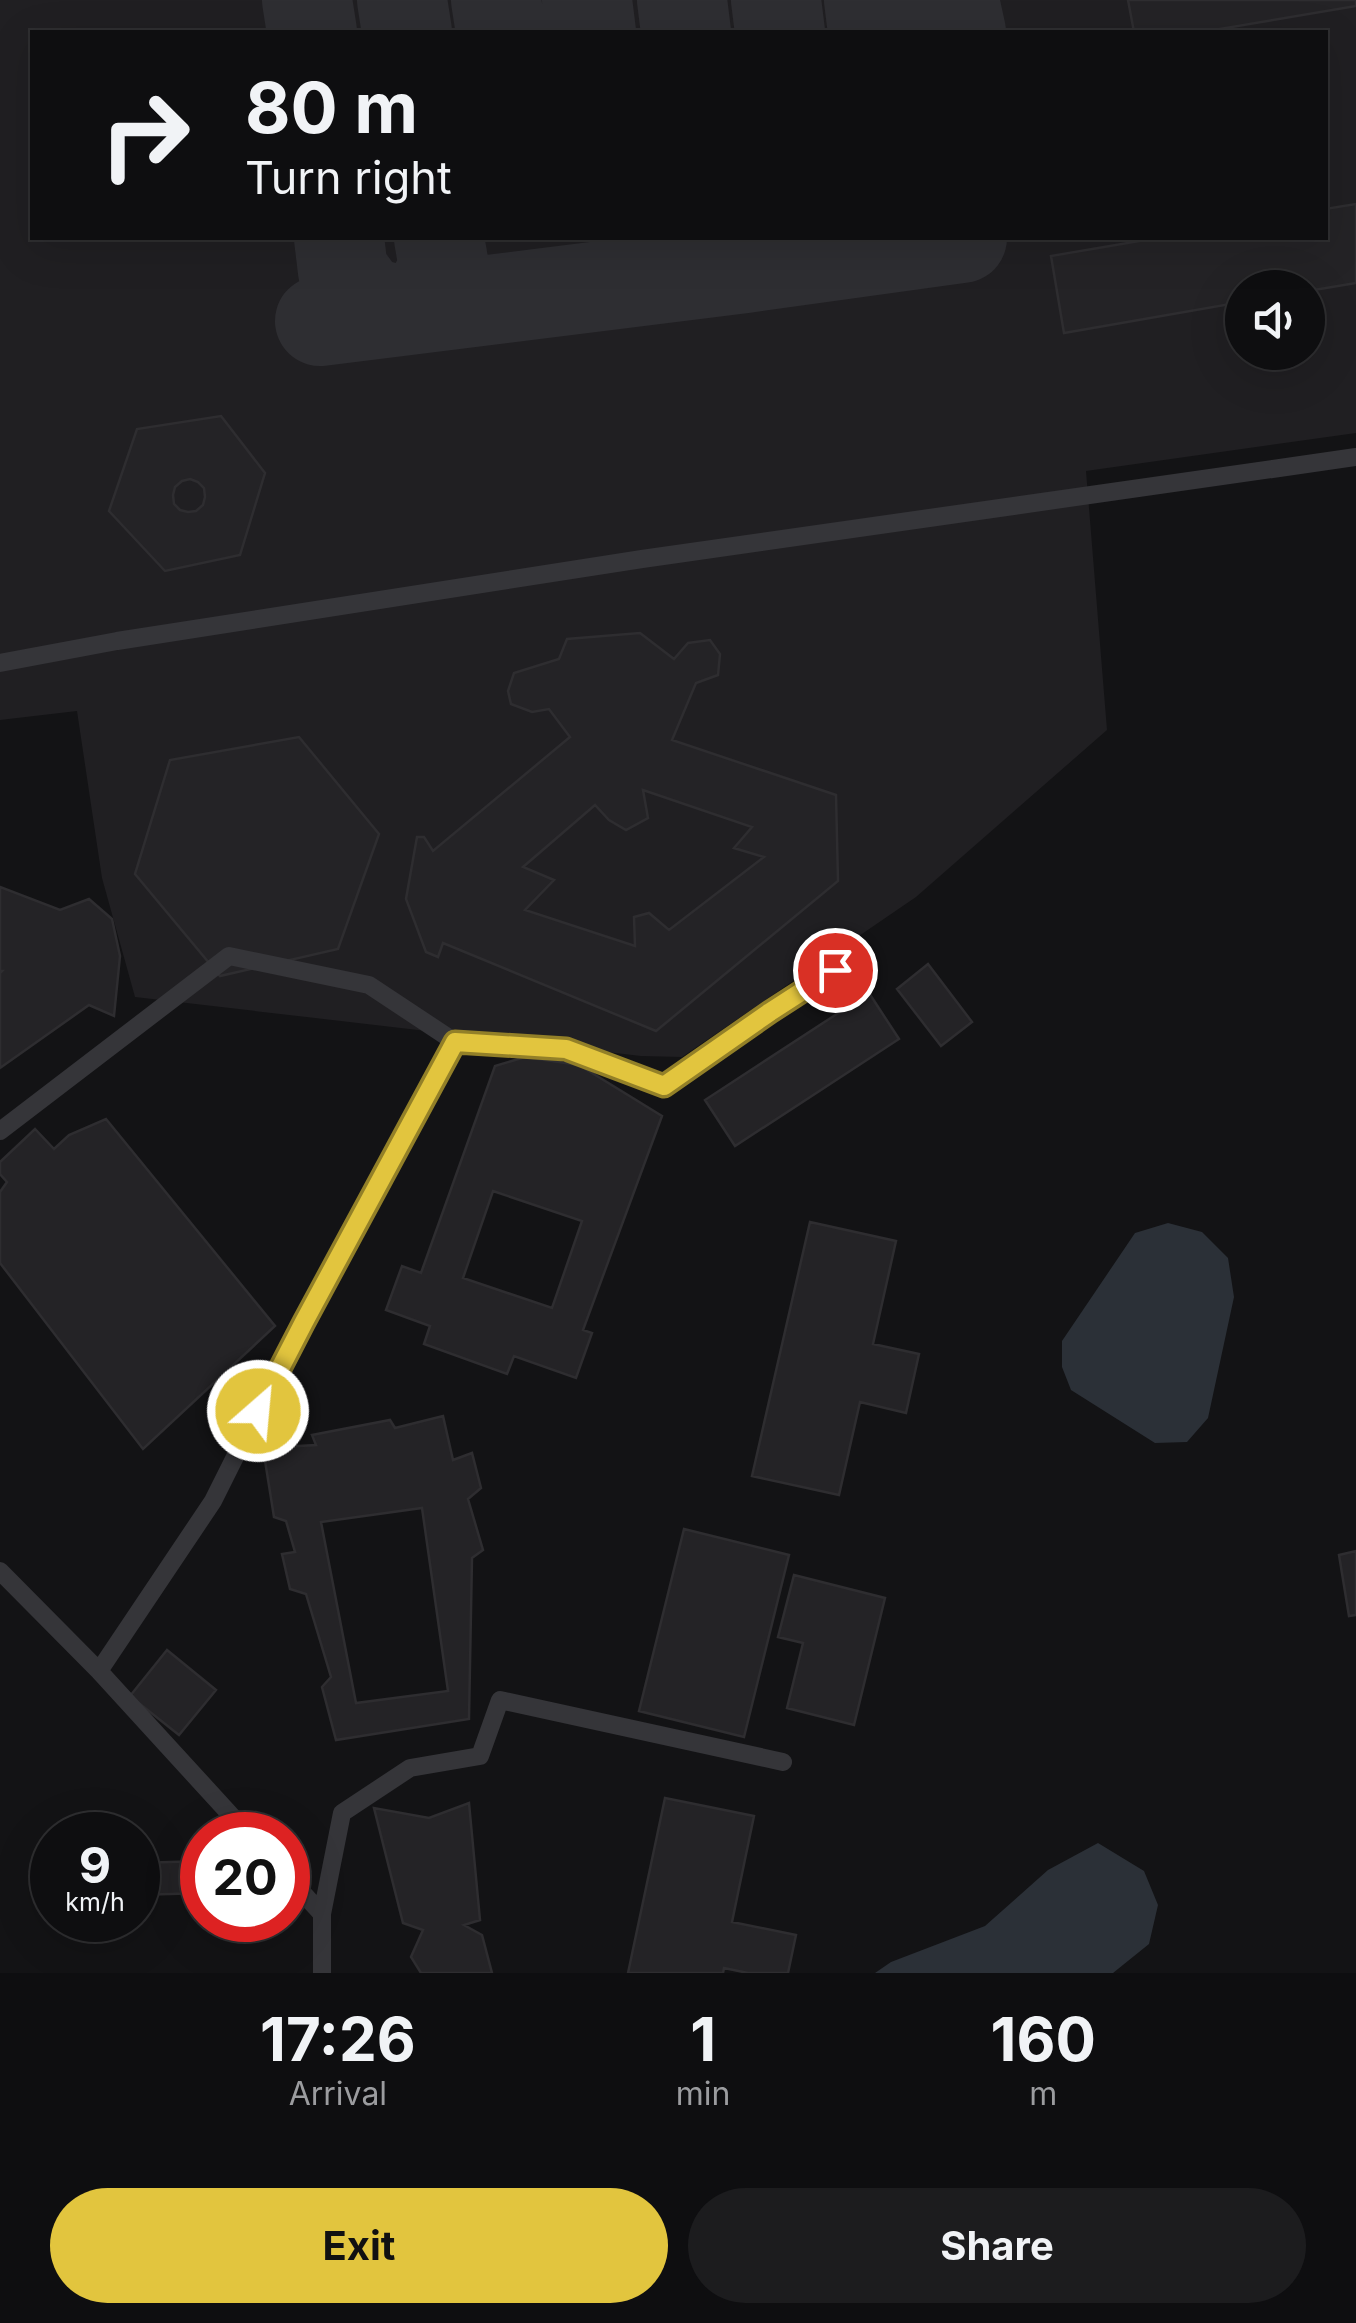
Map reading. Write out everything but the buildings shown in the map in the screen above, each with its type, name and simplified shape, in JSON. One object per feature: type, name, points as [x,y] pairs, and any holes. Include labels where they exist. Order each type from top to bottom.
[{"type":"lane","points":[[0,663],[116,641],[624,562],[1356,457]]},
{"type":"lane","points":[[0,1131],[229,956],[369,985],[455,1042],[566,1049],[664,1086],[835,970]]},
{"type":"lane","points":[[99,1671],[213,1501],[455,1042]]},
{"type":"lane","points":[[0,1571],[99,1671],[228,1812]]},
{"type":"lane","points":[[322,1973],[322,1914],[342,1812],[410,1768],[480,1756],[500,1700],[783,1762]]},
{"type":"lane","points":[[310,1901],[322,1914]]},
{"type":"shaded area","points":[[0,0],[1356,0],[1356,433],[1086,471],[1107,730],[916,897],[682,1057],[641,1056],[135,997],[102,878],[77,711],[0,720]]},
{"type":"shaded area","points":[[1168,1223],[1202,1232],[1228,1258],[1234,1297],[1208,1418],[1187,1442],[1155,1443],[1071,1390],[1062,1367],[1062,1341],[1135,1233]]},
{"type":"shaded area","points":[[1098,1843],[1144,1871],[1158,1905],[1149,1944],[1113,1973],[875,1973],[891,1962],[985,1926],[1048,1870]]},
{"type":"taxiway","points":[[307,0],[312,30]]},
{"type":"taxiway","points":[[402,0],[407,30]]},
{"type":"taxiway","points":[[496,0],[501,30]]},
{"type":"taxiway","points":[[587,0],[591,30]]},
{"type":"taxiway","points":[[682,0],[686,30]]},
{"type":"taxiway","points":[[776,0],[780,30]]},
{"type":"taxiway","points":[[869,0],[873,30]]},
{"type":"taxiway","points":[[954,0],[961,30]]},
{"type":"taxiway","points":[[339,240],[343,271],[365,301],[400,311],[428,299],[444,267],[439,240]]},
{"type":"taxiway","points":[[320,321],[948,240]]},
{"type":"route","points":[[258,1411],[455,1042],[566,1049],[664,1086],[835,970]]}]
